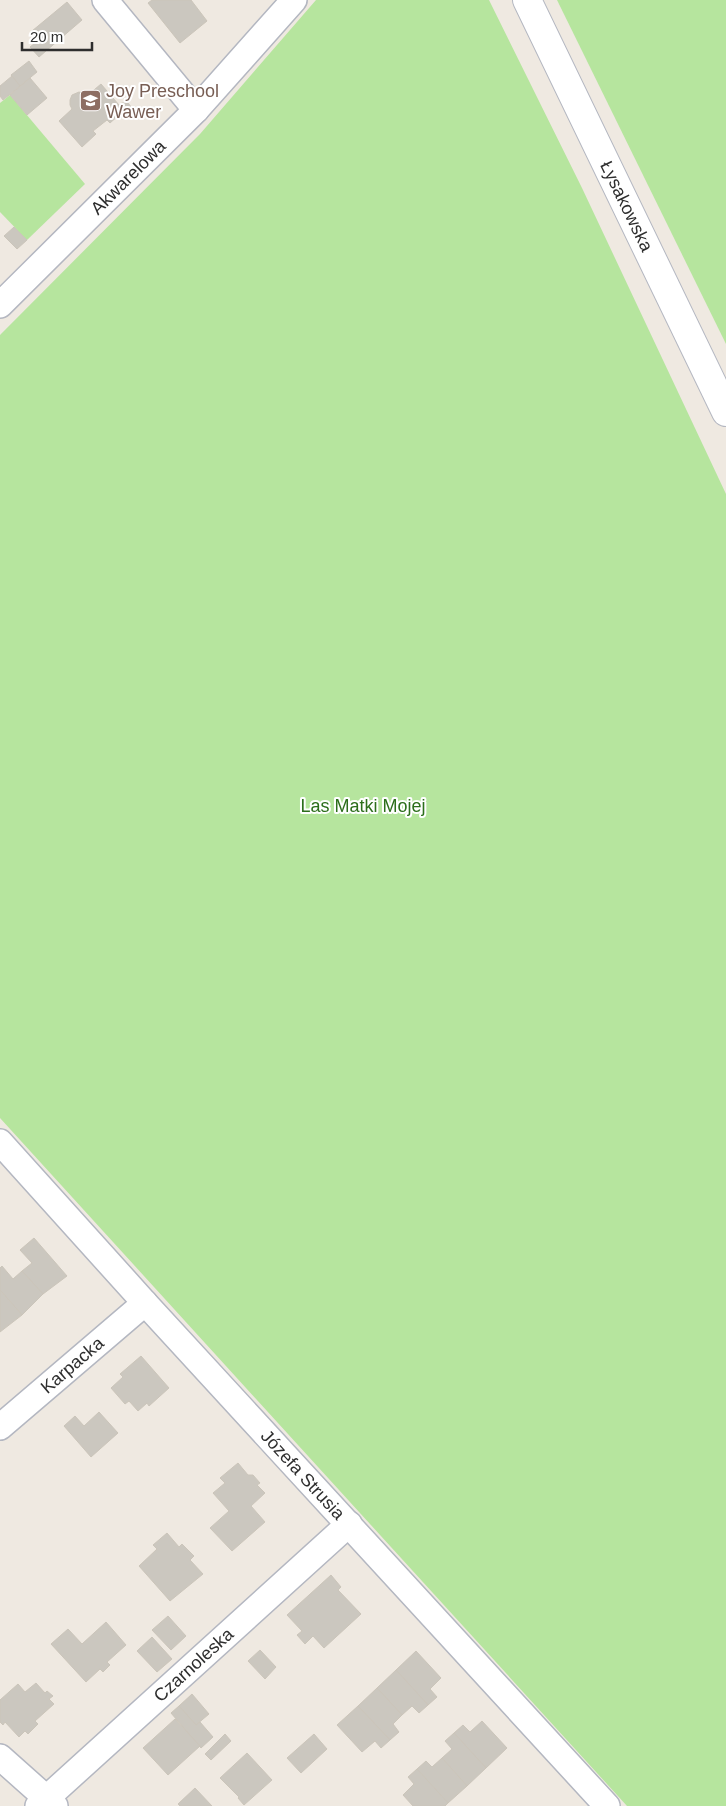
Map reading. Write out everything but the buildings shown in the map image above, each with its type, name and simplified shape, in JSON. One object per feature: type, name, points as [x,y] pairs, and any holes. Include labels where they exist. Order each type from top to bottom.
[{"type":"street","points":[[104,0],[196,110]]},
{"type":"street","name":"Akwarelowa","points":[[0,306],[196,110],[294,0]]},
{"type":"street","name":"Łysakowska","points":[[527,0],[726,412]]},
{"type":"street","name":"Józefa Strusia","points":[[0,1142],[145,1303],[607,1806]]},
{"type":"street","name":"Karpacka","points":[[0,1427],[145,1303]]},
{"type":"street","name":"Czarnoleska","points":[[47,1803],[349,1524]]},
{"type":"street","points":[[0,1757],[47,1803]]},
{"type":"green space","name":"Las Matki Mojej","points":[[316,0],[489,0],[582,188],[726,494],[726,1806],[627,1806],[0,1118],[0,335],[200,134]]},
{"type":"green space","points":[[557,0],[726,0],[726,344]]},
{"type":"green space","points":[[10,95],[85,184],[27,240],[0,212],[0,103]]},
{"type":"place","name":"Joy Preschool Wawer","points":[[90,101]]}]
